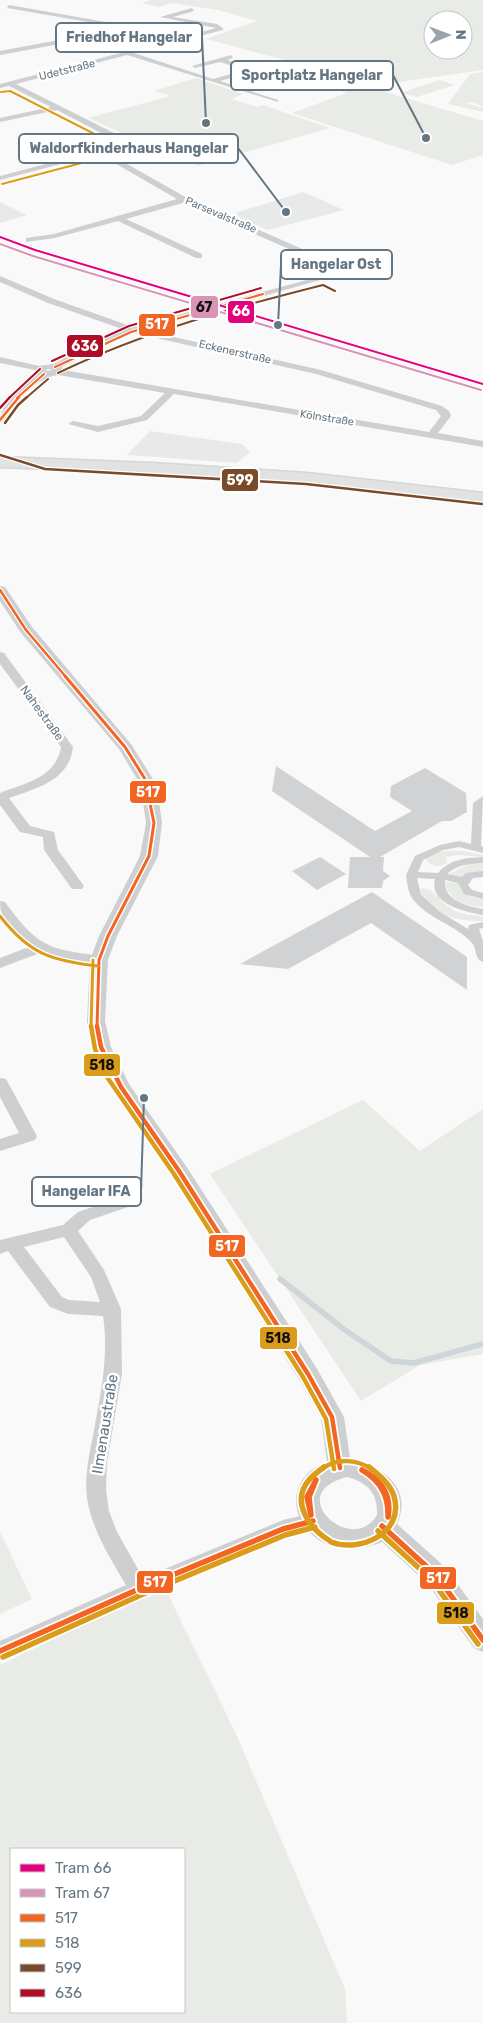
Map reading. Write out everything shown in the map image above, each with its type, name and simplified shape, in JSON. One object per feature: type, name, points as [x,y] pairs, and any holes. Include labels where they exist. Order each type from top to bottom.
[{"type":"main road","points":[[0,448],[45,464]]},
{"type":"main road","points":[[0,462],[307,478],[483,498]]},
{"type":"street","points":[[0,8],[32,2]]},
{"type":"street","points":[[9,7],[191,38]]},
{"type":"street","name":"Udetstraße","points":[[0,86],[221,29],[217,26],[162,17],[192,10]]},
{"type":"street","points":[[0,52],[130,28]]},
{"type":"street","points":[[129,54],[276,101]]},
{"type":"street","points":[[195,66],[231,57]]},
{"type":"street","points":[[220,60],[252,70]]},
{"type":"street","points":[[211,81],[265,67]]},
{"type":"street","points":[[0,178],[129,144],[11,84]]},
{"type":"street","points":[[0,120],[58,108]]},
{"type":"street","name":"Parsevalstraße","points":[[100,152],[184,200],[347,268],[348,271],[213,306],[133,330]]},
{"type":"street","points":[[29,240],[56,236],[184,200]]},
{"type":"street","points":[[118,218],[199,256]]},
{"type":"street","name":"Eckenerstraße","points":[[0,279],[51,301],[133,330],[318,372],[439,408],[446,413],[446,416],[432,435]]},
{"type":"street","points":[[0,360],[42,371],[56,370],[89,348],[133,330]]},
{"type":"street","name":"Kölnstraße","points":[[56,370],[170,392],[483,444]]},
{"type":"street","points":[[0,420],[6,410],[42,371]]},
{"type":"street","points":[[73,424],[98,429],[144,418],[170,392]]},
{"type":"street","points":[[0,590],[26,630],[125,747],[145,779],[151,802],[154,823],[149,856],[108,936],[99,960],[96,1021],[101,1048],[113,1074],[179,1171],[308,1374],[332,1417],[340,1468]]},
{"type":"street","name":"Nahestraße","points":[[0,656],[67,747],[67,758],[62,768],[51,777],[1,797],[25,828],[49,835],[50,850],[77,886]]},
{"type":"street","points":[[478,942],[456,925],[436,914],[416,896],[411,875],[419,858],[440,848],[459,844],[479,849],[476,818],[478,803],[483,799]]},
{"type":"street","points":[[483,860],[467,860],[455,864],[446,869],[440,876],[438,885],[442,894],[449,902],[460,908],[483,912]]},
{"type":"street","points":[[483,874],[470,875],[463,885],[468,892],[483,896]]},
{"type":"street","points":[[411,875],[440,876],[464,881]]},
{"type":"street","points":[[0,905],[21,934],[40,948],[63,956],[99,960]]},
{"type":"street","points":[[456,925],[478,926],[478,942],[483,958]]},
{"type":"street","points":[[0,963],[40,948]]},
{"type":"street","points":[[0,1083],[29,1136],[0,1145]]},
{"type":"street","points":[[112,1309],[68,1307],[56,1302],[6,1245],[68,1230],[84,1216],[122,1203],[135,1186]]},
{"type":"street","name":"Ilmenaustraße","points":[[68,1230],[101,1280],[112,1309],[115,1341],[114,1375],[96,1474],[97,1498],[103,1525],[139,1588]]},
{"type":"street","points":[[340,1468],[355,1468],[368,1472],[386,1490],[390,1501],[389,1513],[382,1526],[368,1536],[346,1539],[327,1533],[313,1521],[307,1500],[309,1490],[324,1474],[340,1468]]},
{"type":"street","points":[[0,1651],[139,1588],[283,1529],[313,1521]]},
{"type":"street","points":[[382,1526],[436,1575],[483,1640]]},
{"type":"shaded area","points":[[150,0],[483,0],[483,70],[378,85],[206,39],[257,21],[218,10],[172,3],[158,7],[142,3]]},
{"type":"shaded area","points":[[483,72],[483,107],[472,102],[466,103],[483,108],[483,112],[448,104],[470,74]]},
{"type":"shaded area","points":[[196,78],[243,94],[232,99],[257,107],[263,105],[330,128],[198,166],[88,118],[171,96],[154,91]]},
{"type":"shaded area","points":[[439,80],[455,85],[417,97],[401,93]]},
{"type":"shaded area","points":[[355,83],[483,121],[483,155],[452,165],[292,113],[347,93],[335,89]]},
{"type":"shaded area","points":[[303,192],[344,210],[268,230],[229,215]]},
{"type":"shaded area","points":[[0,202],[27,215],[0,223]]},
{"type":"shaded area","points":[[150,431],[242,444],[250,452],[237,463],[127,455]]},
{"type":"shaded area","points":[[462,851],[483,855],[483,857],[458,855],[446,857],[447,863],[441,866],[431,864],[426,860],[437,852]]},
{"type":"shaded area","points":[[483,863],[483,872],[469,873],[462,878],[449,874],[469,864]]},
{"type":"shaded area","points":[[445,882],[460,883],[460,888],[471,897],[483,899],[483,907],[465,904],[454,898],[450,894]]},
{"type":"shaded area","points":[[423,888],[428,889],[455,911],[483,916],[483,921],[455,918],[436,911],[428,906],[423,899],[420,890]]},
{"type":"shaded area","points":[[363,1100],[420,1151],[483,1109],[483,1354],[420,1365],[361,1401],[210,1174]]},
{"type":"shaded area","points":[[0,1532],[32,1599],[0,1614]]},
{"type":"shaded area","points":[[164,1586],[236,1734],[345,1989],[347,2023],[0,2023],[0,1665]]},
{"type":"building","points":[[276,766],[375,831],[412,811],[390,797],[391,786],[425,768],[466,793],[467,812],[451,821],[442,821],[380,857],[384,857],[383,871],[390,876],[383,881],[382,888],[348,888],[350,857],[370,857],[272,791]]},
{"type":"building","points":[[320,857],[346,874],[317,890],[292,871]]},
{"type":"building","points":[[372,892],[467,957],[467,990],[371,923],[288,969],[240,964]]},
{"type":"waterway","points":[[280,1279],[345,1330],[391,1361],[414,1363],[483,1344]]},
{"type":"tram line","name":"66","points":[[0,237],[35,250],[483,384]]},
{"type":"tram line","name":"67","points":[[0,244],[33,256],[481,390]]},
{"type":"transit line","name":"518","points":[[1,92],[10,91],[126,150]]},
{"type":"transit line","name":"518","points":[[2,184],[131,150]]},
{"type":"transit line","name":"599","points":[[58,373],[122,344],[188,321],[323,285],[335,291]]},
{"type":"transit line","name":"636","points":[[52,361],[129,326],[261,288]]},
{"type":"transit line","name":"517","points":[[55,367],[131,332],[263,294]]},
{"type":"transit line","name":"636","points":[[0,408],[15,391],[40,369]]},
{"type":"transit line","name":"517","points":[[0,420],[14,401],[44,374]]},
{"type":"transit line","name":"599","points":[[5,423],[18,405],[48,379]]},
{"type":"transit line","name":"599","points":[[0,455],[45,469],[306,484],[482,504]]},
{"type":"transit line","name":"517","points":[[0,590],[26,630],[125,747],[145,779],[151,802],[154,823],[149,856],[108,936],[99,960],[96,1021],[101,1047],[121,1087],[179,1171],[308,1374],[332,1417],[340,1468]]},
{"type":"transit line","name":"518","points":[[0,916],[10,930],[31,949],[54,959],[98,966]]},
{"type":"transit line","name":"518","points":[[93,960],[90,1021],[95,1049],[107,1077],[174,1174],[303,1377],[326,1419],[334,1469]]},
{"type":"transit line","name":"518","points":[[330,1541],[309,1523],[301,1506],[301,1497],[309,1479],[329,1464],[349,1460],[368,1467],[384,1479],[394,1496],[396,1514],[388,1530],[368,1542],[350,1545],[331,1542]]},
{"type":"transit line","name":"517","points":[[362,1470],[375,1478],[384,1489],[389,1502],[388,1517]]},
{"type":"transit line","name":"517","points":[[362,1470],[369,1474],[383,1489],[386,1496],[388,1517]]},
{"type":"transit line","name":"517","points":[[311,1515],[307,1497],[310,1488],[316,1480]]},
{"type":"transit line","name":"517","points":[[311,1515],[309,1497],[316,1480]]},
{"type":"transit line","name":"517","points":[[0,1651],[139,1589],[283,1529],[313,1521]]},
{"type":"transit line","name":"517","points":[[382,1526],[436,1575],[483,1640]]},
{"type":"transit line","name":"518","points":[[3,1657],[141,1595],[285,1535],[315,1527]]},
{"type":"transit line","name":"518","points":[[378,1531],[431,1579],[478,1644]]},
{"type":"place","name":"Friedhof Hangelar","points":[[206,123]]},
{"type":"place","name":"Sportplatz Hangelar","points":[[426,138]]},
{"type":"place","name":"Waldorfkinderhaus Hangelar","points":[[286,212]]},
{"type":"place","name":"Hangelar Ost","points":[[278,325]]},
{"type":"place","name":"Hangelar IFA","points":[[144,1098]]}]
